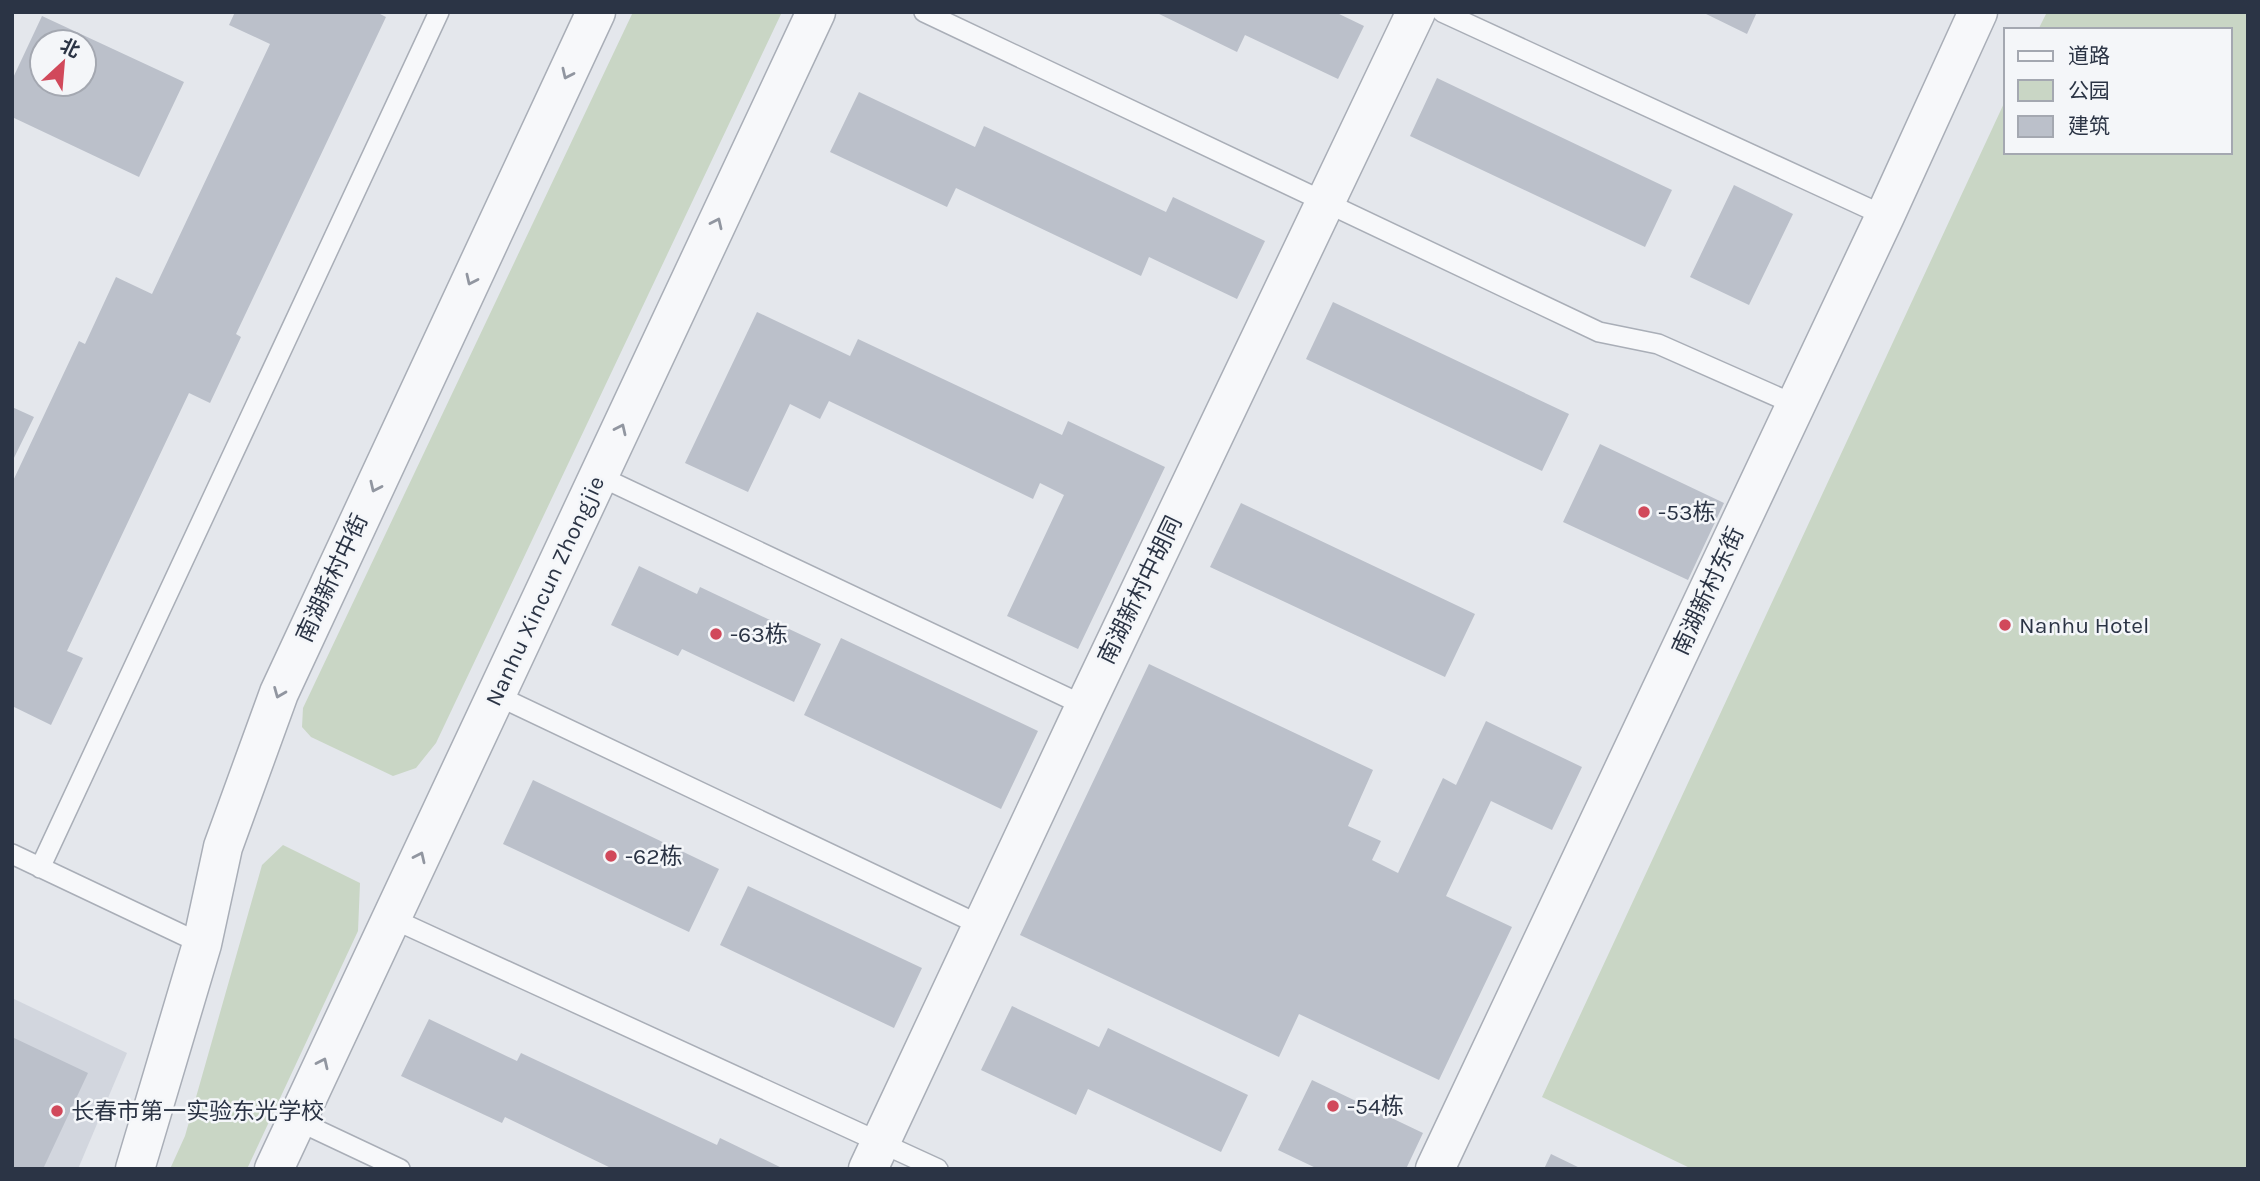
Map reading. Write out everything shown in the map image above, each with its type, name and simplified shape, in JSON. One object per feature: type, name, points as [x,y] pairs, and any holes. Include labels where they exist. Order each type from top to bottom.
[{"type":"street","name":"南湖新村中街","points":[[135,1169],[202,944],[223,846],[279,692],[596,12]]},
{"type":"street","name":"Nanhu Xincun Zhongjie","points":[[274,1169],[816,12]]},
{"type":"street","name":"南湖新村中胡同","points":[[874,1156],[1416,12]]},
{"type":"street","name":"南湖新村东街","points":[[1435,1169],[1885,216],[1967,16]]},
{"type":"lane","points":[[40,868],[439,12]]},
{"type":"lane","points":[[924,12],[1599,332],[1658,344],[1796,405]]},
{"type":"lane","points":[[1442,12],[1885,216]]},
{"type":"lane","points":[[598,477],[1085,706]]},
{"type":"lane","points":[[496,695],[982,926]]},
{"type":"lane","points":[[12,855],[202,944]]},
{"type":"lane","points":[[391,918],[874,1156],[938,1169]]},
{"type":"lane","points":[[296,1120],[400,1169]]},
{"type":"shaded area","name":"长春市第一实验东光学校","points":[[12,998],[127,1053],[78,1169],[12,1169]]},
{"type":"green space","points":[[633,12],[782,12],[436,743],[416,768],[393,776],[311,737],[302,727],[303,708]]},
{"type":"green space","name":"Nanhu Hotel","points":[[2047,12],[2248,12],[2248,1169],[1692,1169],[1542,1097],[2004,103],[2004,154],[2232,154],[2232,28],[2039,28]]},
{"type":"green space","points":[[283,845],[360,883],[358,931],[247,1169],[170,1169],[185,1136],[262,865]]},
{"type":"building","points":[[235,12],[376,12],[386,17],[236,334],[241,337],[210,403],[189,393],[67,651],[83,658],[51,725],[12,706],[12,483],[79,341],[85,344],[116,277],[152,294],[270,44],[229,25]]},
{"type":"building","points":[[1155,12],[1335,12],[1364,26],[1338,79],[1245,35],[1237,52]]},
{"type":"building","points":[[1702,12],[1757,12],[1747,34]]},
{"type":"building","points":[[42,16],[68,28],[36,28]]},
{"type":"building","points":[[98,42],[184,82],[139,177],[12,117],[12,80],[28,46],[28,98],[98,98]]},
{"type":"building","points":[[1437,78],[1672,190],[1645,247],[1410,136]]},
{"type":"building","points":[[859,92],[975,147],[984,126],[1166,212],[1173,197],[1265,241],[1237,299],[1149,257],[1141,276],[956,188],[947,207],[830,152]]},
{"type":"building","points":[[1734,185],[1793,214],[1749,305],[1690,277]]},
{"type":"building","points":[[1333,302],[1569,414],[1542,471],[1306,359]]},
{"type":"building","points":[[757,312],[850,356],[858,339],[1062,435],[1068,421],[1165,467],[1078,649],[1007,616],[1064,495],[1040,483],[1033,499],[829,401],[820,419],[790,404],[748,492],[685,463]]},
{"type":"building","points":[[12,407],[34,417],[12,462]]},
{"type":"building","name":"-53栋","points":[[1600,444],[1724,503],[1688,580],[1563,522]]},
{"type":"building","points":[[1241,503],[1475,614],[1445,677],[1210,567]]},
{"type":"building","name":"-63栋","points":[[639,566],[697,594],[700,587],[821,644],[794,702],[682,649],[678,656],[611,625]]},
{"type":"building","points":[[841,638],[1038,731],[1001,809],[804,715]]},
{"type":"building","points":[[1149,664],[1373,770],[1348,826],[1381,841],[1372,860],[1398,873],[1443,778],[1456,785],[1486,721],[1582,767],[1552,830],[1491,801],[1446,896],[1512,927],[1439,1080],[1299,1014],[1279,1057],[1020,935]]},
{"type":"building","name":"-62栋","points":[[533,780],[719,869],[689,932],[503,844]]},
{"type":"building","points":[[748,886],[922,968],[894,1028],[720,945]]},
{"type":"building","points":[[1012,1006],[1099,1047],[1108,1028],[1248,1095],[1221,1152],[1088,1089],[1076,1115],[981,1070]]},
{"type":"building","points":[[429,1019],[517,1061],[521,1053],[717,1145],[720,1138],[784,1169],[613,1169],[505,1117],[502,1123],[401,1076]]},
{"type":"building","points":[[12,1037],[88,1073],[43,1169],[12,1169]]},
{"type":"building","name":"-54栋","points":[[1312,1080],[1423,1133],[1406,1169],[1318,1169],[1278,1150]]},
{"type":"building","points":[[1551,1154],[1582,1169],[1544,1169]]},
{"type":"place","name":"-53栋","points":[[1644,512]]},
{"type":"place","name":"Nanhu Hotel","points":[[2005,625]]},
{"type":"place","name":"-63栋","points":[[716,634]]},
{"type":"place","name":"-62栋","points":[[611,856]]},
{"type":"place","name":"-54栋","points":[[1333,1106]]},
{"type":"place","name":"长春市第一实验东光学校","points":[[57,1111]]}]
